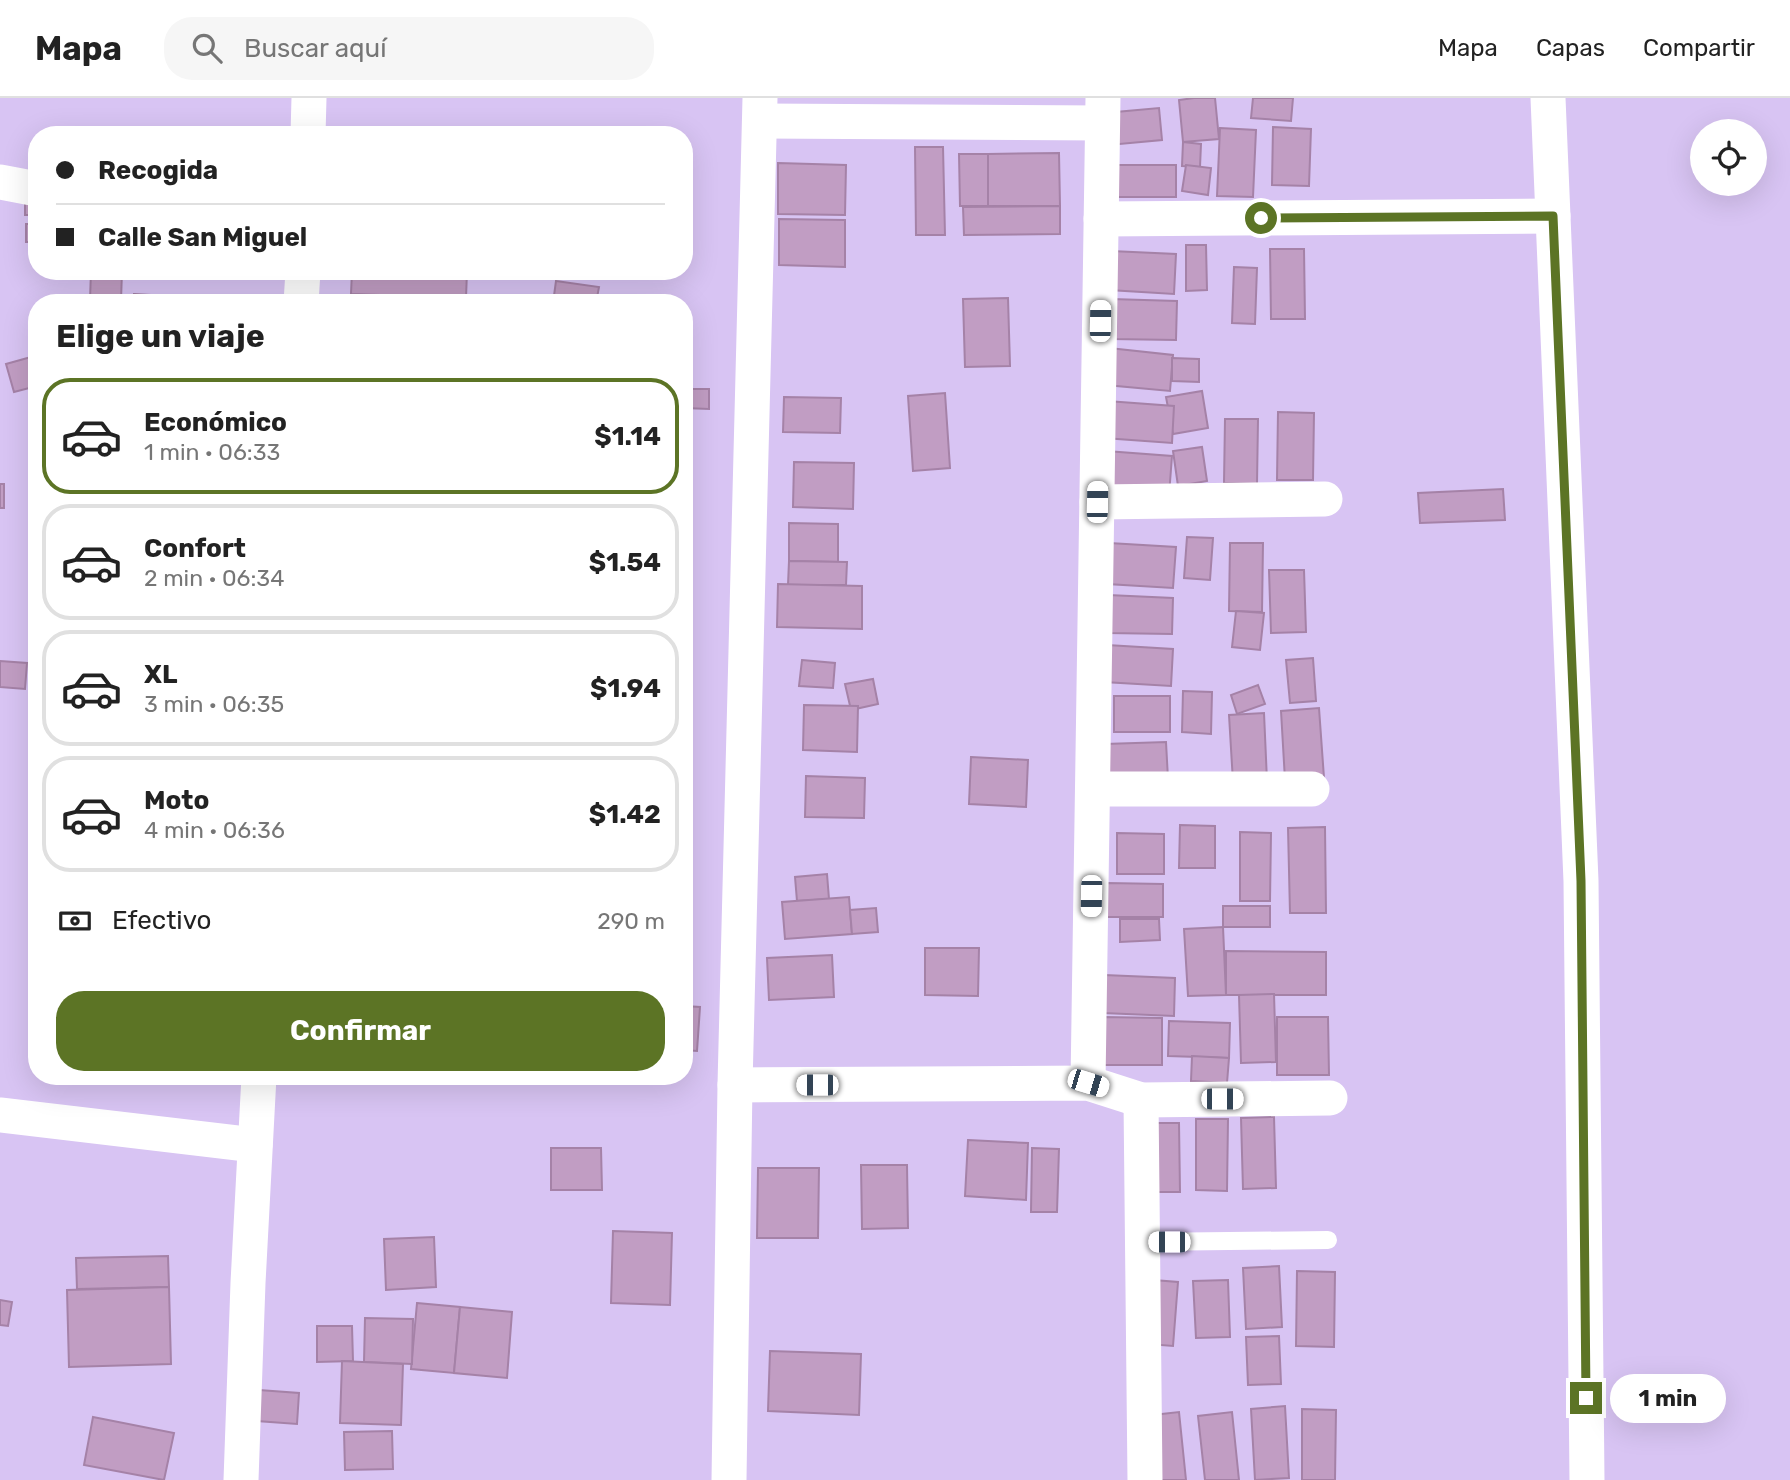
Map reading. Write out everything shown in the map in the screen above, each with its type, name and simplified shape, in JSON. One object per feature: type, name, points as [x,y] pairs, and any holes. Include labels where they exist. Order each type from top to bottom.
[{"type":"street","points":[[308,126],[309,98]]},
{"type":"street","points":[[1548,98],[1581,881],[1587,1480]]},
{"type":"street","points":[[729,1480],[735,1085],[760,109],[1103,111],[1088,1083]]},
{"type":"street","points":[[0,182],[28,187]]},
{"type":"street","points":[[1101,219],[1553,216]]},
{"type":"street","points":[[1097,502],[1325,499]]},
{"type":"street","points":[[1093,789],[1312,789]]},
{"type":"street","points":[[735,1085],[1088,1083],[1141,1100],[1329,1098]]},
{"type":"street","points":[[241,1480],[258,1085]]},
{"type":"street","points":[[1141,1100],[1145,1480]]},
{"type":"street","points":[[0,1115],[255,1145]]},
{"type":"lane","points":[[1143,1242],[1328,1240]]},
{"type":"building","points":[[1215,98],[1219,139],[1183,142],[1179,100]]},
{"type":"building","points":[[1253,98],[1293,98],[1291,121],[1251,118]]},
{"type":"building","points":[[1159,108],[1162,140],[1109,145],[1105,113]]},
{"type":"building","points":[[1273,127],[1311,129],[1309,186],[1272,185]]},
{"type":"building","points":[[1220,128],[1256,130],[1253,197],[1217,196]]},
{"type":"building","points":[[1183,142],[1201,144],[1200,167],[1182,166]]},
{"type":"building","points":[[915,147],[943,147],[945,235],[916,235]]},
{"type":"building","points":[[1059,153],[1060,206],[988,206],[988,154]]},
{"type":"building","points":[[959,154],[988,154],[988,206],[960,206]]},
{"type":"building","points":[[778,163],[846,165],[845,215],[778,214]]},
{"type":"building","points":[[1111,165],[1176,165],[1176,197],[1112,197]]},
{"type":"building","points":[[1186,165],[1211,168],[1208,195],[1182,191]]},
{"type":"building","points":[[25,197],[28,197],[28,215],[25,215]]},
{"type":"building","points":[[1060,206],[1060,234],[964,235],[963,207]]},
{"type":"building","points":[[779,219],[845,220],[845,267],[779,265]]},
{"type":"building","points":[[26,224],[28,224],[28,242]]},
{"type":"building","points":[[1186,245],[1206,245],[1207,290],[1186,291]]},
{"type":"building","points":[[1270,249],[1304,249],[1305,319],[1271,319]]},
{"type":"building","points":[[1111,251],[1176,254],[1174,294],[1109,290]]},
{"type":"building","points":[[1234,267],[1257,268],[1255,324],[1232,323]]},
{"type":"building","points":[[91,280],[122,280],[121,294],[90,294]]},
{"type":"building","points":[[352,280],[467,280],[466,294],[351,294]]},
{"type":"building","points":[[556,281],[599,287],[598,294],[554,294]]},
{"type":"building","points":[[1008,298],[1010,366],[965,367],[963,299]]},
{"type":"building","points":[[1111,299],[1177,301],[1176,340],[1111,339]]},
{"type":"building","points":[[1109,348],[1173,355],[1170,391],[1106,385]]},
{"type":"building","points":[[28,358],[28,388],[14,392],[6,364]]},
{"type":"building","points":[[1172,358],[1199,359],[1199,382],[1172,381]]},
{"type":"building","points":[[693,389],[709,389],[709,409],[693,408]]},
{"type":"building","points":[[1202,391],[1208,428],[1173,434],[1166,397]]},
{"type":"building","points":[[945,393],[950,468],[913,471],[908,396]]},
{"type":"building","points":[[784,397],[841,398],[840,433],[783,432]]},
{"type":"building","points":[[1107,401],[1174,406],[1172,443],[1104,438]]},
{"type":"building","points":[[1278,412],[1314,413],[1313,480],[1277,480]]},
{"type":"building","points":[[1225,419],[1258,419],[1257,484],[1224,483]]},
{"type":"building","points":[[1202,447],[1207,481],[1178,486],[1173,451]]},
{"type":"building","points":[[1106,451],[1172,456],[1169,495],[1103,491]]},
{"type":"building","points":[[794,462],[854,463],[853,509],[793,507]]},
{"type":"building","points":[[0,484],[4,484],[4,508],[0,508]]},
{"type":"building","points":[[1503,489],[1505,520],[1420,523],[1418,493]]},
{"type":"building","points":[[789,523],[838,524],[838,562],[789,561]]},
{"type":"building","points":[[1187,537],[1213,538],[1210,580],[1184,578]]},
{"type":"building","points":[[1109,543],[1176,547],[1173,588],[1107,584]]},
{"type":"building","points":[[1230,543],[1263,543],[1262,612],[1229,611]]},
{"type":"building","points":[[789,561],[847,562],[846,585],[788,585]]},
{"type":"building","points":[[1269,570],[1304,570],[1306,632],[1271,633]]},
{"type":"building","points":[[778,584],[862,586],[862,629],[777,627]]},
{"type":"building","points":[[1108,595],[1173,598],[1172,634],[1107,633]]},
{"type":"building","points":[[1236,611],[1264,613],[1260,650],[1232,647]]},
{"type":"building","points":[[1107,645],[1173,649],[1171,686],[1104,682]]},
{"type":"building","points":[[1313,658],[1316,701],[1290,703],[1286,660]]},
{"type":"building","points":[[802,660],[835,663],[833,688],[799,686]]},
{"type":"building","points":[[0,661],[27,663],[25,689],[0,687]]},
{"type":"building","points":[[873,679],[878,704],[851,710],[845,684]]},
{"type":"building","points":[[1258,685],[1265,704],[1237,714],[1231,695]]},
{"type":"building","points":[[1183,691],[1212,692],[1211,734],[1182,732]]},
{"type":"building","points":[[1114,696],[1170,696],[1170,732],[1114,732]]},
{"type":"building","points":[[804,705],[858,706],[857,752],[803,750]]},
{"type":"building","points":[[1319,708],[1324,778],[1285,780],[1281,711]]},
{"type":"building","points":[[1264,713],[1267,781],[1233,782],[1229,715]]},
{"type":"building","points":[[1166,742],[1168,779],[1107,781],[1105,744]]},
{"type":"building","points":[[971,757],[1028,760],[1026,807],[969,804]]},
{"type":"building","points":[[806,776],[865,778],[864,818],[805,817]]},
{"type":"building","points":[[1180,825],[1215,826],[1215,868],[1179,868]]},
{"type":"building","points":[[1325,827],[1326,913],[1290,913],[1288,828]]},
{"type":"building","points":[[1240,832],[1271,833],[1270,901],[1240,901]]},
{"type":"building","points":[[1117,833],[1164,834],[1164,874],[1117,874]]},
{"type":"building","points":[[827,874],[829,899],[797,901],[795,877]]},
{"type":"building","points":[[1107,883],[1163,884],[1163,917],[1107,917]]},
{"type":"building","points":[[849,897],[852,934],[785,939],[782,902]]},
{"type":"building","points":[[1223,906],[1270,906],[1270,927],[1223,927]]},
{"type":"building","points":[[876,908],[878,932],[852,934],[850,910]]},
{"type":"building","points":[[1120,919],[1159,919],[1160,940],[1120,942]]},
{"type":"building","points":[[1223,927],[1226,995],[1188,996],[1184,929]]},
{"type":"building","points":[[925,948],[979,948],[978,996],[925,995]]},
{"type":"building","points":[[1226,951],[1326,952],[1326,995],[1226,995]]},
{"type":"building","points":[[832,955],[834,997],[769,1000],[767,958]]},
{"type":"building","points":[[1104,975],[1175,978],[1174,1016],[1103,1013]]},
{"type":"building","points":[[1274,994],[1276,1062],[1241,1063],[1239,995]]},
{"type":"building","points":[[693,1007],[700,1007],[697,1051],[693,1051]]},
{"type":"building","points":[[1103,1017],[1162,1018],[1162,1065],[1103,1065]]},
{"type":"building","points":[[1277,1017],[1328,1017],[1329,1075],[1277,1075]]},
{"type":"building","points":[[1169,1021],[1230,1023],[1229,1058],[1168,1056]]},
{"type":"building","points":[[1192,1056],[1229,1058],[1227,1083],[1191,1081]]},
{"type":"building","points":[[1274,1117],[1276,1188],[1243,1189],[1241,1118]]},
{"type":"building","points":[[1196,1119],[1228,1119],[1227,1191],[1196,1190]]},
{"type":"building","points":[[1148,1123],[1179,1123],[1180,1192],[1149,1192]]},
{"type":"building","points":[[968,1140],[1028,1143],[1026,1200],[965,1196]]},
{"type":"building","points":[[551,1148],[601,1148],[602,1190],[551,1190]]},
{"type":"building","points":[[1032,1148],[1059,1149],[1057,1212],[1031,1212]]},
{"type":"building","points":[[861,1165],[907,1165],[908,1228],[862,1229]]},
{"type":"building","points":[[758,1168],[819,1168],[818,1238],[757,1238]]},
{"type":"building","points":[[613,1231],[672,1233],[670,1305],[611,1303]]},
{"type":"building","points":[[434,1237],[436,1287],[386,1290],[384,1239]]},
{"type":"building","points":[[168,1256],[169,1287],[77,1289],[76,1258]]},
{"type":"building","points":[[1279,1266],[1282,1327],[1246,1329],[1243,1268]]},
{"type":"building","points":[[1297,1271],[1335,1272],[1334,1347],[1296,1346]]},
{"type":"building","points":[[1141,1279],[1178,1282],[1173,1346],[1136,1343]]},
{"type":"building","points":[[1228,1280],[1230,1337],[1196,1338],[1193,1281]]},
{"type":"building","points":[[169,1287],[171,1364],[69,1367],[67,1290]]},
{"type":"building","points":[[0,1300],[12,1302],[8,1326],[0,1325]]},
{"type":"building","points":[[417,1303],[460,1307],[454,1373],[411,1369]]},
{"type":"building","points":[[460,1307],[512,1312],[507,1378],[454,1373]]},
{"type":"building","points":[[365,1318],[413,1319],[412,1364],[364,1362]]},
{"type":"building","points":[[317,1326],[352,1326],[353,1361],[317,1362]]},
{"type":"building","points":[[1279,1336],[1281,1384],[1248,1385],[1246,1337]]},
{"type":"building","points":[[770,1351],[861,1354],[859,1415],[768,1411]]},
{"type":"building","points":[[342,1361],[403,1364],[401,1425],[340,1423]]},
{"type":"building","points":[[259,1390],[299,1393],[297,1424],[257,1421]]},
{"type":"building","points":[[1285,1406],[1289,1478],[1255,1480],[1251,1409]]},
{"type":"building","points":[[1302,1409],[1336,1410],[1335,1480],[1302,1480]]},
{"type":"building","points":[[1179,1412],[1186,1480],[1151,1480],[1144,1416]]},
{"type":"building","points":[[1232,1412],[1239,1480],[1205,1480],[1198,1416]]},
{"type":"building","points":[[93,1417],[174,1433],[164,1480],[84,1465]]},
{"type":"building","points":[[392,1431],[393,1469],[345,1470],[344,1432]]},
{"type":"route","points":[[1261,218],[1553,216],[1581,881],[1586,1398]]}]
